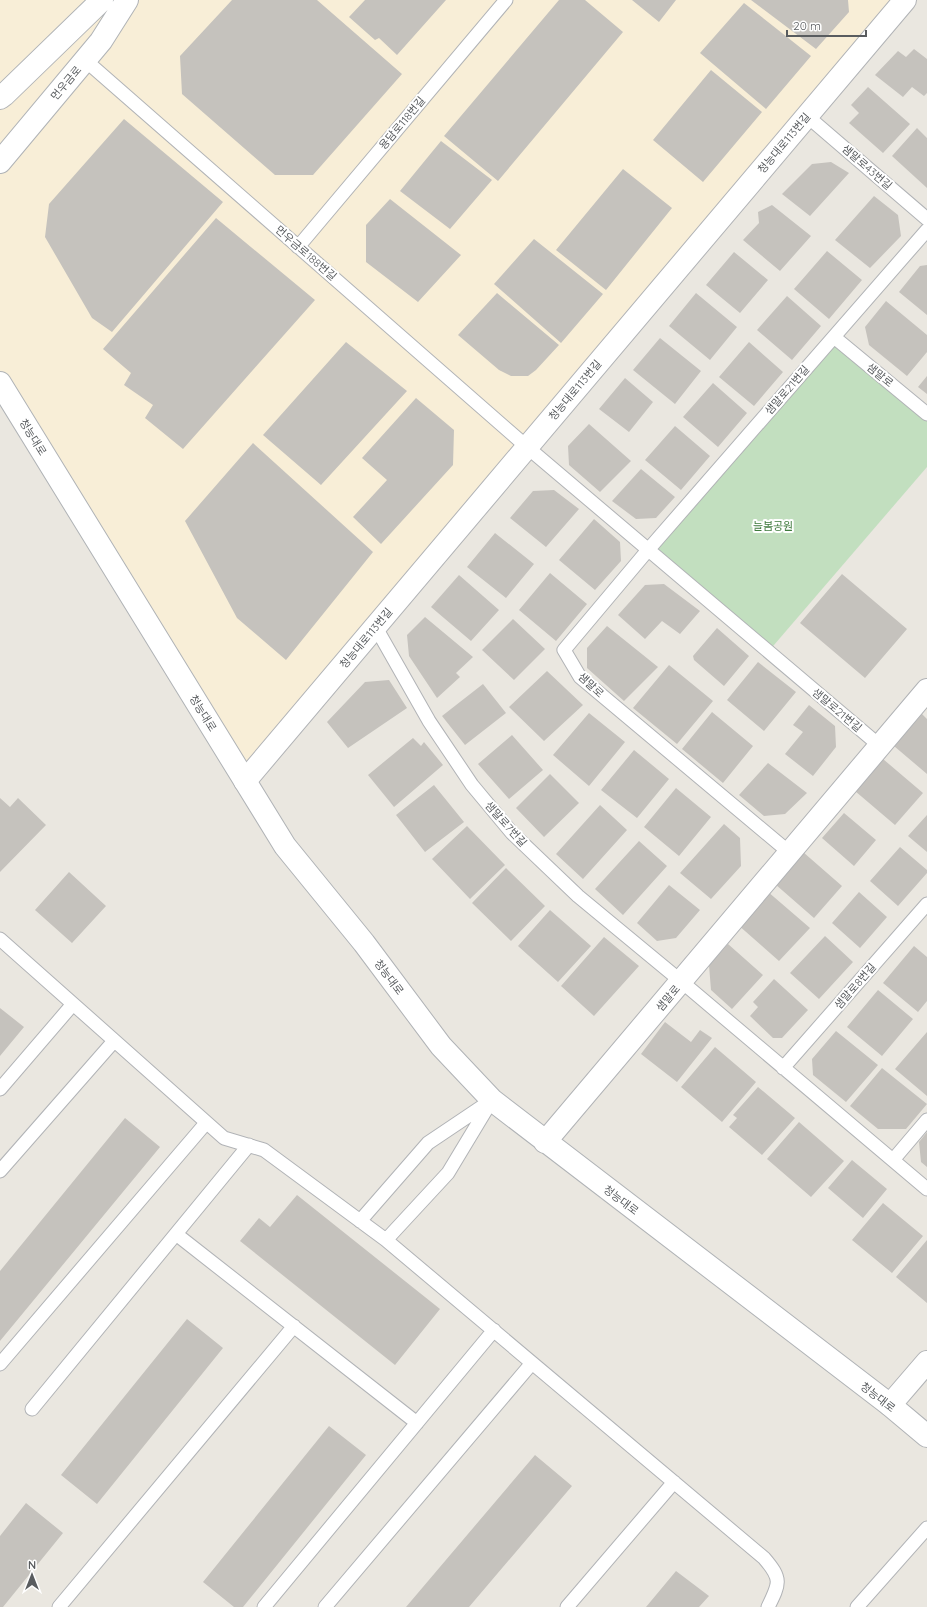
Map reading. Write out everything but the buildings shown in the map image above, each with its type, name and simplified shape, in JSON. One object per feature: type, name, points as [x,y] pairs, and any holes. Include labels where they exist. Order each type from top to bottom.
[{"type":"main road","points":[[0,98],[102,0]]},
{"type":"main road","name":"먼우금로","points":[[0,162],[101,41],[127,0]]},
{"type":"main road","name":"청능대로113번길","points":[[245,781],[905,0]]},
{"type":"main road","name":"청능대로","points":[[0,383],[285,846],[364,943],[441,1046],[492,1100],[890,1405],[927,1436]]},
{"type":"main road","name":"샘말로","points":[[546,1142],[927,690]]},
{"type":"main road","points":[[890,1405],[927,1362]]},
{"type":"lane","name":"용담로118번길","points":[[298,247],[506,0]]},
{"type":"lane","name":"먼우금로188번길","points":[[85,60],[527,447]]},
{"type":"lane","name":"샘말로43번길","points":[[807,116],[927,219]]},
{"type":"lane","name":"샘말로21번길","points":[[564,650],[648,550],[927,230]]},
{"type":"lane","name":"샘말로","points":[[834,337],[927,414]]},
{"type":"lane","name":"샘말로21번길","points":[[527,447],[880,746]]},
{"type":"lane","name":"샘말로7번길","points":[[375,626],[429,721],[472,785],[512,833],[578,896],[682,982]]},
{"type":"lane","name":"샘말로","points":[[564,650],[580,677],[790,853]]},
{"type":"lane","name":"샘말로8번길","points":[[783,1068],[927,904]]},
{"type":"lane","points":[[0,939],[224,1138],[264,1150],[386,1240],[764,1558],[776,1571],[777,1588],[768,1607]]},
{"type":"lane","points":[[682,982],[927,1189]]},
{"type":"lane","points":[[0,1089],[73,1004]]},
{"type":"lane","points":[[0,1171],[114,1041]]},
{"type":"lane","points":[[360,1221],[428,1144],[492,1100]]},
{"type":"lane","points":[[386,1240],[448,1173],[492,1100]]},
{"type":"lane","points":[[893,1160],[927,1120]]},
{"type":"lane","points":[[0,1364],[206,1123]]},
{"type":"lane","points":[[32,1409],[249,1145]]},
{"type":"lane","points":[[176,1234],[417,1423]]},
{"type":"lane","points":[[59,1607],[294,1326]]},
{"type":"lane","points":[[264,1607],[494,1330]]},
{"type":"lane","points":[[325,1607],[532,1363]]},
{"type":"lane","points":[[566,1607],[674,1482]]},
{"type":"lane","points":[[857,1607],[927,1528]]},
{"type":"shaded area","points":[[0,0],[911,0],[245,781],[0,385]]},
{"type":"green space","name":"늘봄공원","points":[[834,337],[927,414],[927,467],[768,652],[648,550]]}]
